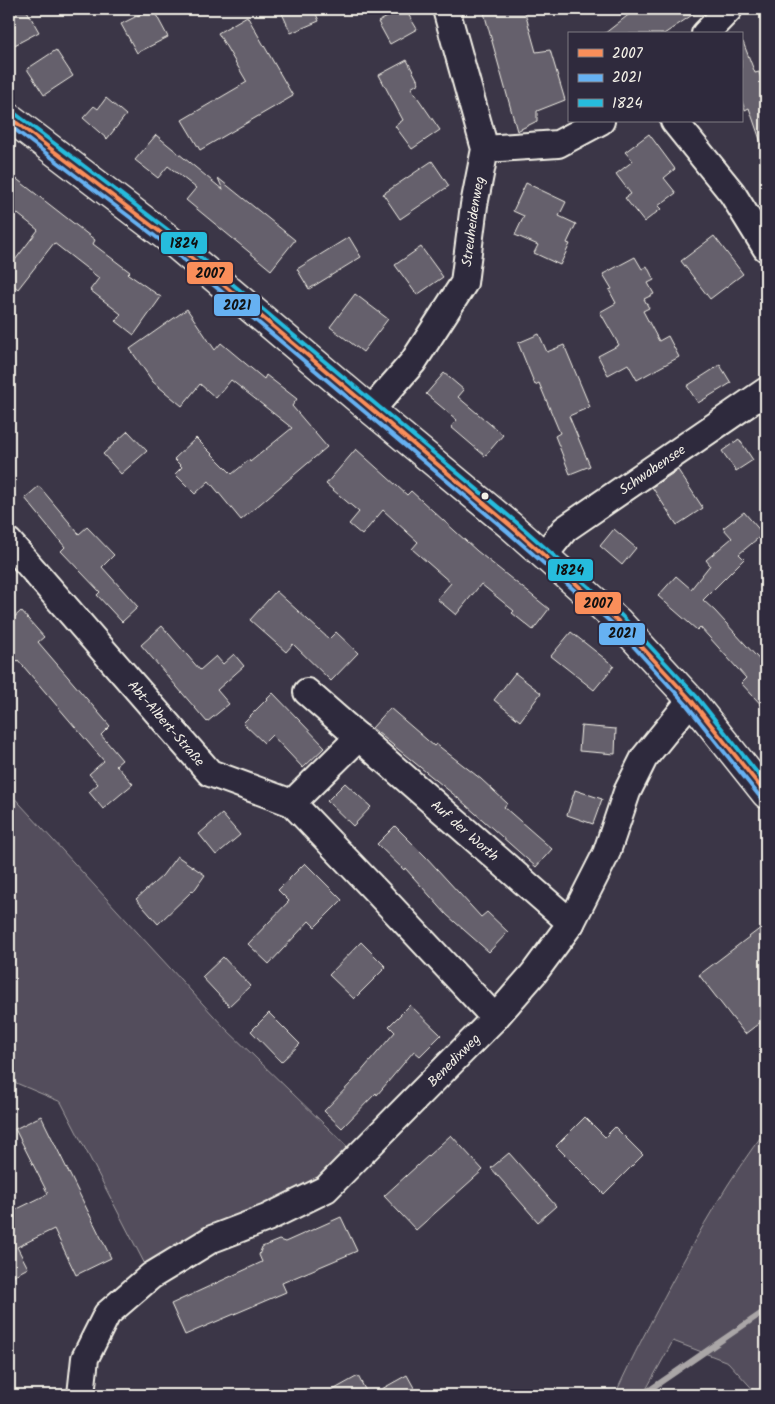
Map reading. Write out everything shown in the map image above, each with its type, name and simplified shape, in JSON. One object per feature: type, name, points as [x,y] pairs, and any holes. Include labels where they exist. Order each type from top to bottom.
[{"type":"main road","points":[[9,117],[164,235],[370,410],[482,501],[618,621],[691,700],[766,794]]},
{"type":"street","name":"Streuheidenweg","points":[[370,410],[413,362],[464,283],[474,205],[486,149],[446,9]]},
{"type":"street","points":[[707,32],[729,9]]},
{"type":"street","points":[[486,149],[558,144],[599,122]]},
{"type":"street","points":[[675,122],[732,194],[766,248]]},
{"type":"street","name":"Schwabensee","points":[[544,555],[565,529],[766,391]]},
{"type":"street","name":"Abt-Albert-Straße","points":[[9,542],[210,774],[292,804],[495,1018]]},
{"type":"street","name":"Auf der Worth","points":[[307,692],[571,923]]},
{"type":"street","name":"Benedixweg","points":[[82,1395],[85,1358],[107,1314],[151,1276],[212,1238],[267,1218],[326,1189],[495,1018],[534,973],[571,923],[606,854],[628,792],[644,758],[691,700]]},
{"type":"street","points":[[292,804],[358,737]]},
{"type":"shaded area","points":[[9,792],[224,1027],[358,1157],[151,1276],[61,1102],[9,1080]]},
{"type":"shaded area","points":[[766,1130],[766,1395],[758,1395],[728,1362],[673,1341],[643,1395],[615,1395],[642,1338],[693,1243],[728,1185]]},
{"type":"building","points":[[9,9],[26,9],[39,32],[9,48]]},
{"type":"building","points":[[153,9],[168,37],[137,53],[121,24]]},
{"type":"building","points":[[280,9],[314,9],[319,21],[291,33]]},
{"type":"building","points":[[405,9],[417,29],[390,44],[378,22]]},
{"type":"building","points":[[483,9],[524,9],[536,52],[550,50],[565,100],[537,111],[537,121],[517,131]]},
{"type":"building","points":[[636,9],[701,9],[667,32],[607,32]]},
{"type":"building","points":[[247,16],[293,96],[200,150],[182,120],[247,82],[218,33]]},
{"type":"building","points":[[742,42],[755,73],[759,72],[766,94],[766,150],[764,151],[749,108],[745,110],[742,102]]},
{"type":"building","points":[[56,50],[73,76],[44,95],[27,69]]},
{"type":"building","points":[[407,60],[419,83],[411,88],[440,130],[412,149],[395,126],[403,120],[379,75]]},
{"type":"building","points":[[106,98],[126,115],[107,139],[83,118],[94,106],[98,109]]},
{"type":"building","points":[[649,134],[675,169],[664,178],[676,193],[658,206],[661,209],[644,222],[625,198],[631,194],[616,174],[633,161],[625,152]]},
{"type":"building","points":[[156,135],[223,190],[218,178],[295,240],[271,270],[186,200],[196,188],[168,166],[158,178],[135,160]]},
{"type":"building","points":[[432,161],[449,186],[400,219],[383,194]]},
{"type":"building","points":[[9,173],[95,240],[93,244],[130,272],[128,274],[161,297],[134,335],[116,321],[121,314],[90,290],[99,278],[54,243],[18,289],[9,282],[9,268],[38,230],[9,207]]},
{"type":"building","points":[[526,183],[566,202],[559,216],[576,224],[567,243],[570,244],[560,265],[534,253],[538,245],[515,235],[524,216],[513,211]]},
{"type":"building","points":[[714,236],[743,274],[710,299],[681,261]]},
{"type":"building","points":[[349,237],[361,257],[309,289],[297,269]]},
{"type":"building","points":[[421,247],[443,277],[417,295],[395,265]]},
{"type":"building","points":[[635,257],[642,269],[647,266],[654,280],[648,283],[654,294],[644,299],[649,308],[643,311],[659,341],[668,336],[679,357],[637,380],[628,364],[608,375],[598,356],[619,345],[600,312],[616,303],[609,290],[612,289],[603,274]]},
{"type":"building","points":[[355,294],[388,319],[363,352],[330,327]]},
{"type":"building","points":[[187,309],[215,350],[221,343],[264,379],[266,375],[297,399],[292,406],[327,447],[241,520],[209,481],[195,494],[175,474],[182,467],[174,459],[196,438],[232,474],[292,428],[231,380],[216,398],[200,384],[182,406],[153,382],[130,349]]},
{"type":"building","points":[[539,334],[547,352],[564,345],[590,407],[569,416],[590,466],[570,474],[555,436],[560,433],[539,383],[535,385],[518,343]]},
{"type":"building","points":[[720,365],[731,383],[698,403],[687,386]]},
{"type":"building","points":[[444,373],[464,390],[458,397],[503,435],[485,456],[451,427],[457,420],[426,394]]},
{"type":"building","points":[[128,431],[147,451],[121,474],[103,454]]},
{"type":"building","points":[[739,439],[753,460],[736,471],[722,451]]},
{"type":"building","points":[[356,449],[407,495],[411,491],[477,551],[549,609],[533,630],[512,613],[514,611],[481,584],[456,615],[437,599],[451,583],[412,549],[418,542],[383,510],[362,535],[349,524],[359,512],[326,484]]},
{"type":"building","points":[[678,470],[703,508],[677,525],[652,487]]},
{"type":"building","points":[[39,486],[79,534],[87,527],[114,555],[102,567],[138,607],[122,622],[97,595],[100,592],[61,551],[65,547],[25,498]]},
{"type":"building","points":[[744,512],[763,534],[739,554],[744,559],[703,600],[766,667],[766,710],[741,683],[746,678],[700,627],[697,630],[658,596],[676,576],[691,589],[710,565],[706,560],[732,538],[723,528]]},
{"type":"building","points":[[614,529],[636,548],[622,565],[600,546]]},
{"type":"building","points":[[276,591],[329,639],[336,632],[358,653],[331,681],[293,644],[286,652],[250,620]]},
{"type":"building","points":[[21,611],[44,637],[38,642],[110,726],[101,735],[122,760],[116,765],[133,784],[103,809],[89,792],[98,784],[89,774],[104,761],[18,660],[9,668],[9,622]]},
{"type":"building","points":[[162,626],[200,670],[216,656],[223,664],[234,654],[244,666],[217,690],[229,704],[207,722],[141,645]]},
{"type":"building","points":[[571,632],[614,666],[594,690],[551,656]]},
{"type":"building","points":[[515,673],[541,693],[520,721],[494,700]]},
{"type":"building","points":[[273,693],[325,747],[303,768],[272,735],[264,743],[243,723]]},
{"type":"building","points":[[390,708],[434,746],[436,744],[481,779],[507,803],[504,807],[552,849],[536,867],[458,798],[372,728]]},
{"type":"building","points":[[581,726],[616,729],[615,754],[579,751]]},
{"type":"building","points":[[345,783],[371,807],[353,826],[327,801]]},
{"type":"building","points":[[575,790],[602,799],[593,824],[567,815]]},
{"type":"building","points":[[222,814],[240,835],[216,855],[199,834]]},
{"type":"building","points":[[395,826],[481,917],[487,912],[508,932],[489,952],[447,915],[405,868],[404,870],[377,844]]},
{"type":"building","points":[[177,856],[205,875],[193,892],[158,924],[136,899],[162,876]]},
{"type":"building","points":[[305,863],[342,900],[315,927],[309,921],[269,964],[248,944],[289,901],[278,890]]},
{"type":"building","points":[[766,924],[766,1018],[745,1034],[699,975]]},
{"type":"building","points":[[361,942],[386,967],[354,999],[329,975]]},
{"type":"building","points":[[223,957],[250,986],[229,1006],[202,977]]},
{"type":"building","points":[[410,1005],[441,1035],[420,1056],[414,1051],[377,1095],[376,1093],[342,1128],[324,1111],[353,1081],[395,1032],[389,1026]]},
{"type":"building","points":[[269,1013],[300,1044],[281,1062],[251,1031]]},
{"type":"building","points":[[41,1116],[111,1258],[76,1275],[54,1229],[17,1247],[28,1268],[9,1278],[9,1213],[48,1194],[15,1129]]},
{"type":"building","points":[[585,1117],[605,1137],[615,1127],[643,1155],[604,1194],[556,1146]]},
{"type":"building","points":[[451,1135],[483,1170],[416,1230],[384,1196]]},
{"type":"building","points":[[509,1153],[556,1206],[538,1222],[491,1168]]},
{"type":"building","points":[[341,1217],[357,1251],[282,1283],[286,1292],[185,1335],[171,1304],[262,1262],[259,1255],[262,1247],[279,1240],[285,1242]]},
{"type":"building","points":[[407,1375],[418,1395],[371,1395]]},
{"type":"building","points":[[358,1376],[368,1395],[324,1395]]},
{"type":"waterway","points":[[642,1395],[766,1310]]},
{"type":"transit line","name":"1824","points":[[13,112],[168,230],[516,522],[622,616],[696,696],[766,784]]},
{"type":"transit line","name":"2007","points":[[9,117],[164,235],[512,527],[618,621],[691,700],[766,794]]},
{"type":"transit line","name":"2021","points":[[9,125],[160,240],[508,532],[614,625],[686,704],[761,798]]}]
